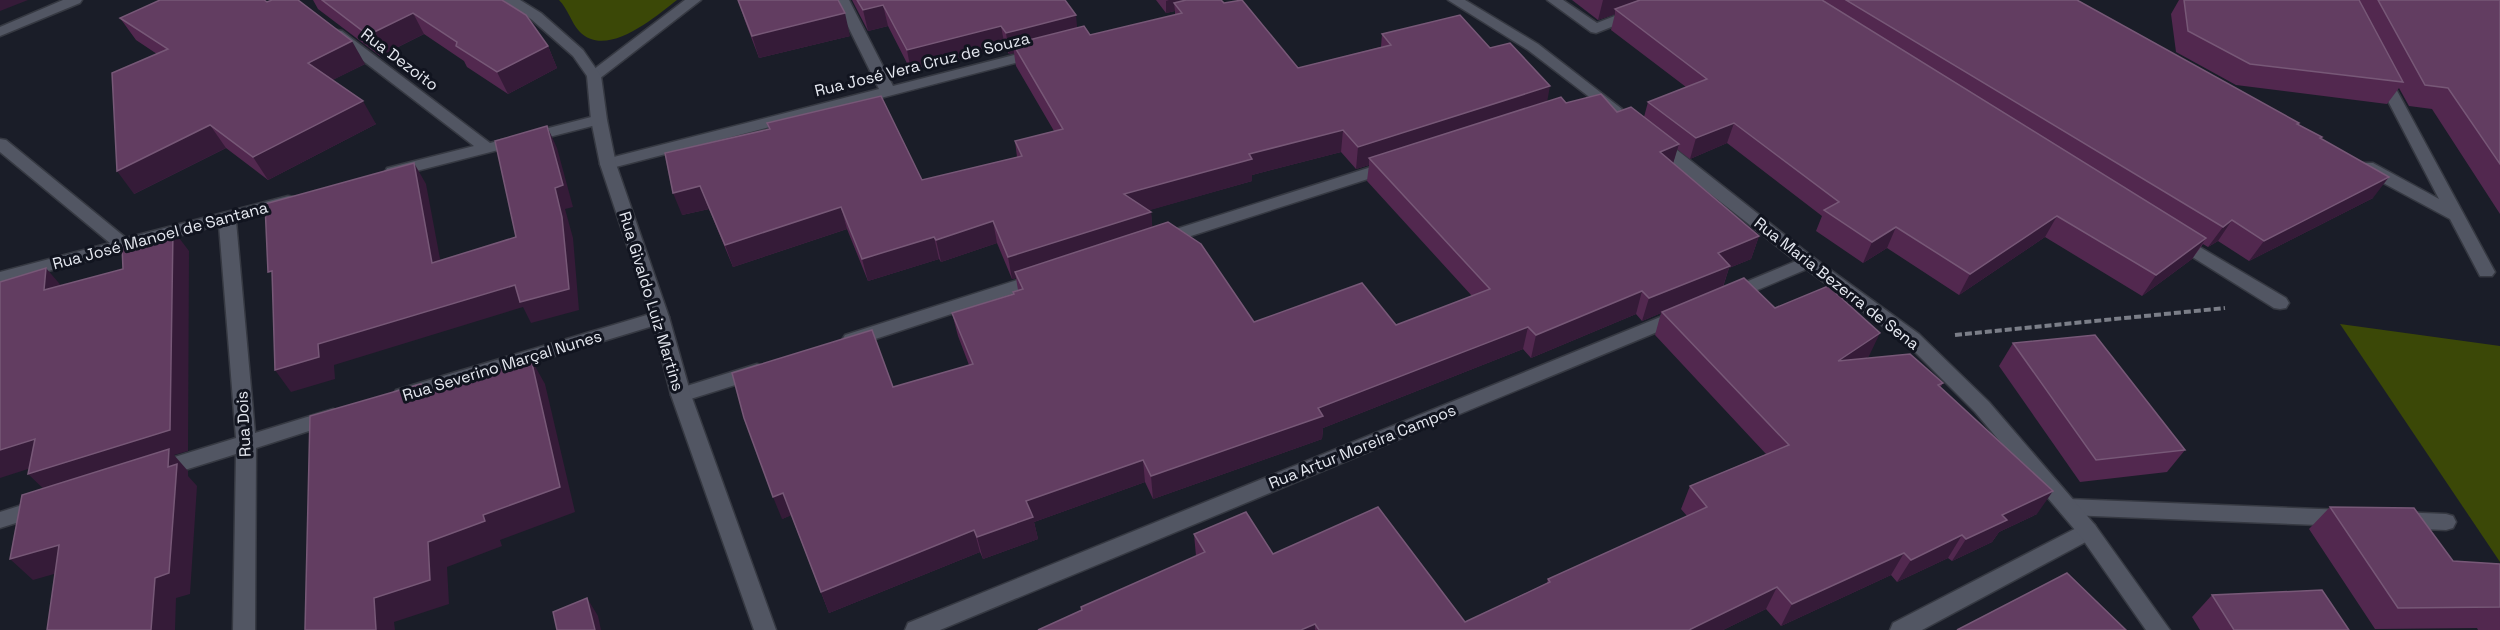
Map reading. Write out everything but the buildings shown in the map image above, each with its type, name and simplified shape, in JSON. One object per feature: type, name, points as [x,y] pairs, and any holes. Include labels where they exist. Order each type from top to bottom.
[{"type":"street","points":[[0,32],[54,4],[75,0]]},
{"type":"street","name":"Rua Givaldo Luiz Martins","points":[[510,0],[536,16],[578,53],[594,76],[599,120],[608,164],[660,317],[681,395],[765,630]]},
{"type":"street","points":[[594,76],[694,0]]},
{"type":"street","points":[[842,0],[888,92]]},
{"type":"street","points":[[1455,0],[1533,47],[1627,120]]},
{"type":"street","points":[[1554,0],[1596,29],[1667,0]]},
{"type":"street","name":"Rua Dezoito","points":[[329,28],[485,147]]},
{"type":"street","name":"Rua José Vera Cruz de Souza","points":[[608,164],[1049,50]]},
{"type":"street","points":[[2374,61],[2486,272]]},
{"type":"street","points":[[1577,106],[1600,98]]},
{"type":"street","points":[[373,178],[485,147],[599,120]]},
{"type":"street","name":"Rua Maria Bezerra de Sena","points":[[1645,134],[1808,262],[1913,339],[1982,407],[2068,507],[2088,531],[2159,630]]},
{"type":"street","points":[[0,144],[122,244]]},
{"type":"street","points":[[2350,158],[2455,215]]},
{"type":"street","points":[[1146,245],[1407,160]]},
{"type":"street","name":"Rua José Manoel de Santana","points":[[0,278],[305,196]]},
{"type":"street","name":"Rua Dois","points":[[227,218],[246,442],[244,630]]},
{"type":"street","points":[[2158,227],[2280,303]]},
{"type":"street","name":"Rua Artur Moreira Campos","points":[[916,630],[1808,262]]},
{"type":"street","points":[[840,344],[1055,274]]},
{"type":"street","name":"Rua Severino Marçal Nunes","points":[[380,402],[660,317]]},
{"type":"street","points":[[681,395],[772,366]]},
{"type":"street","points":[[145,474],[347,412]]},
{"type":"street","points":[[0,520],[56,502]]},
{"type":"street","points":[[2068,507],[2446,522]]},
{"type":"street","points":[[1901,630],[2088,531]]},
{"type":"path","points":[[1913,339],[2280,303]]},
{"type":"green space","points":[[559,0],[677,0],[630,33],[603,41],[590,39],[579,31]]},
{"type":"green space","points":[[2340,324],[2500,346],[2500,562]]}]
